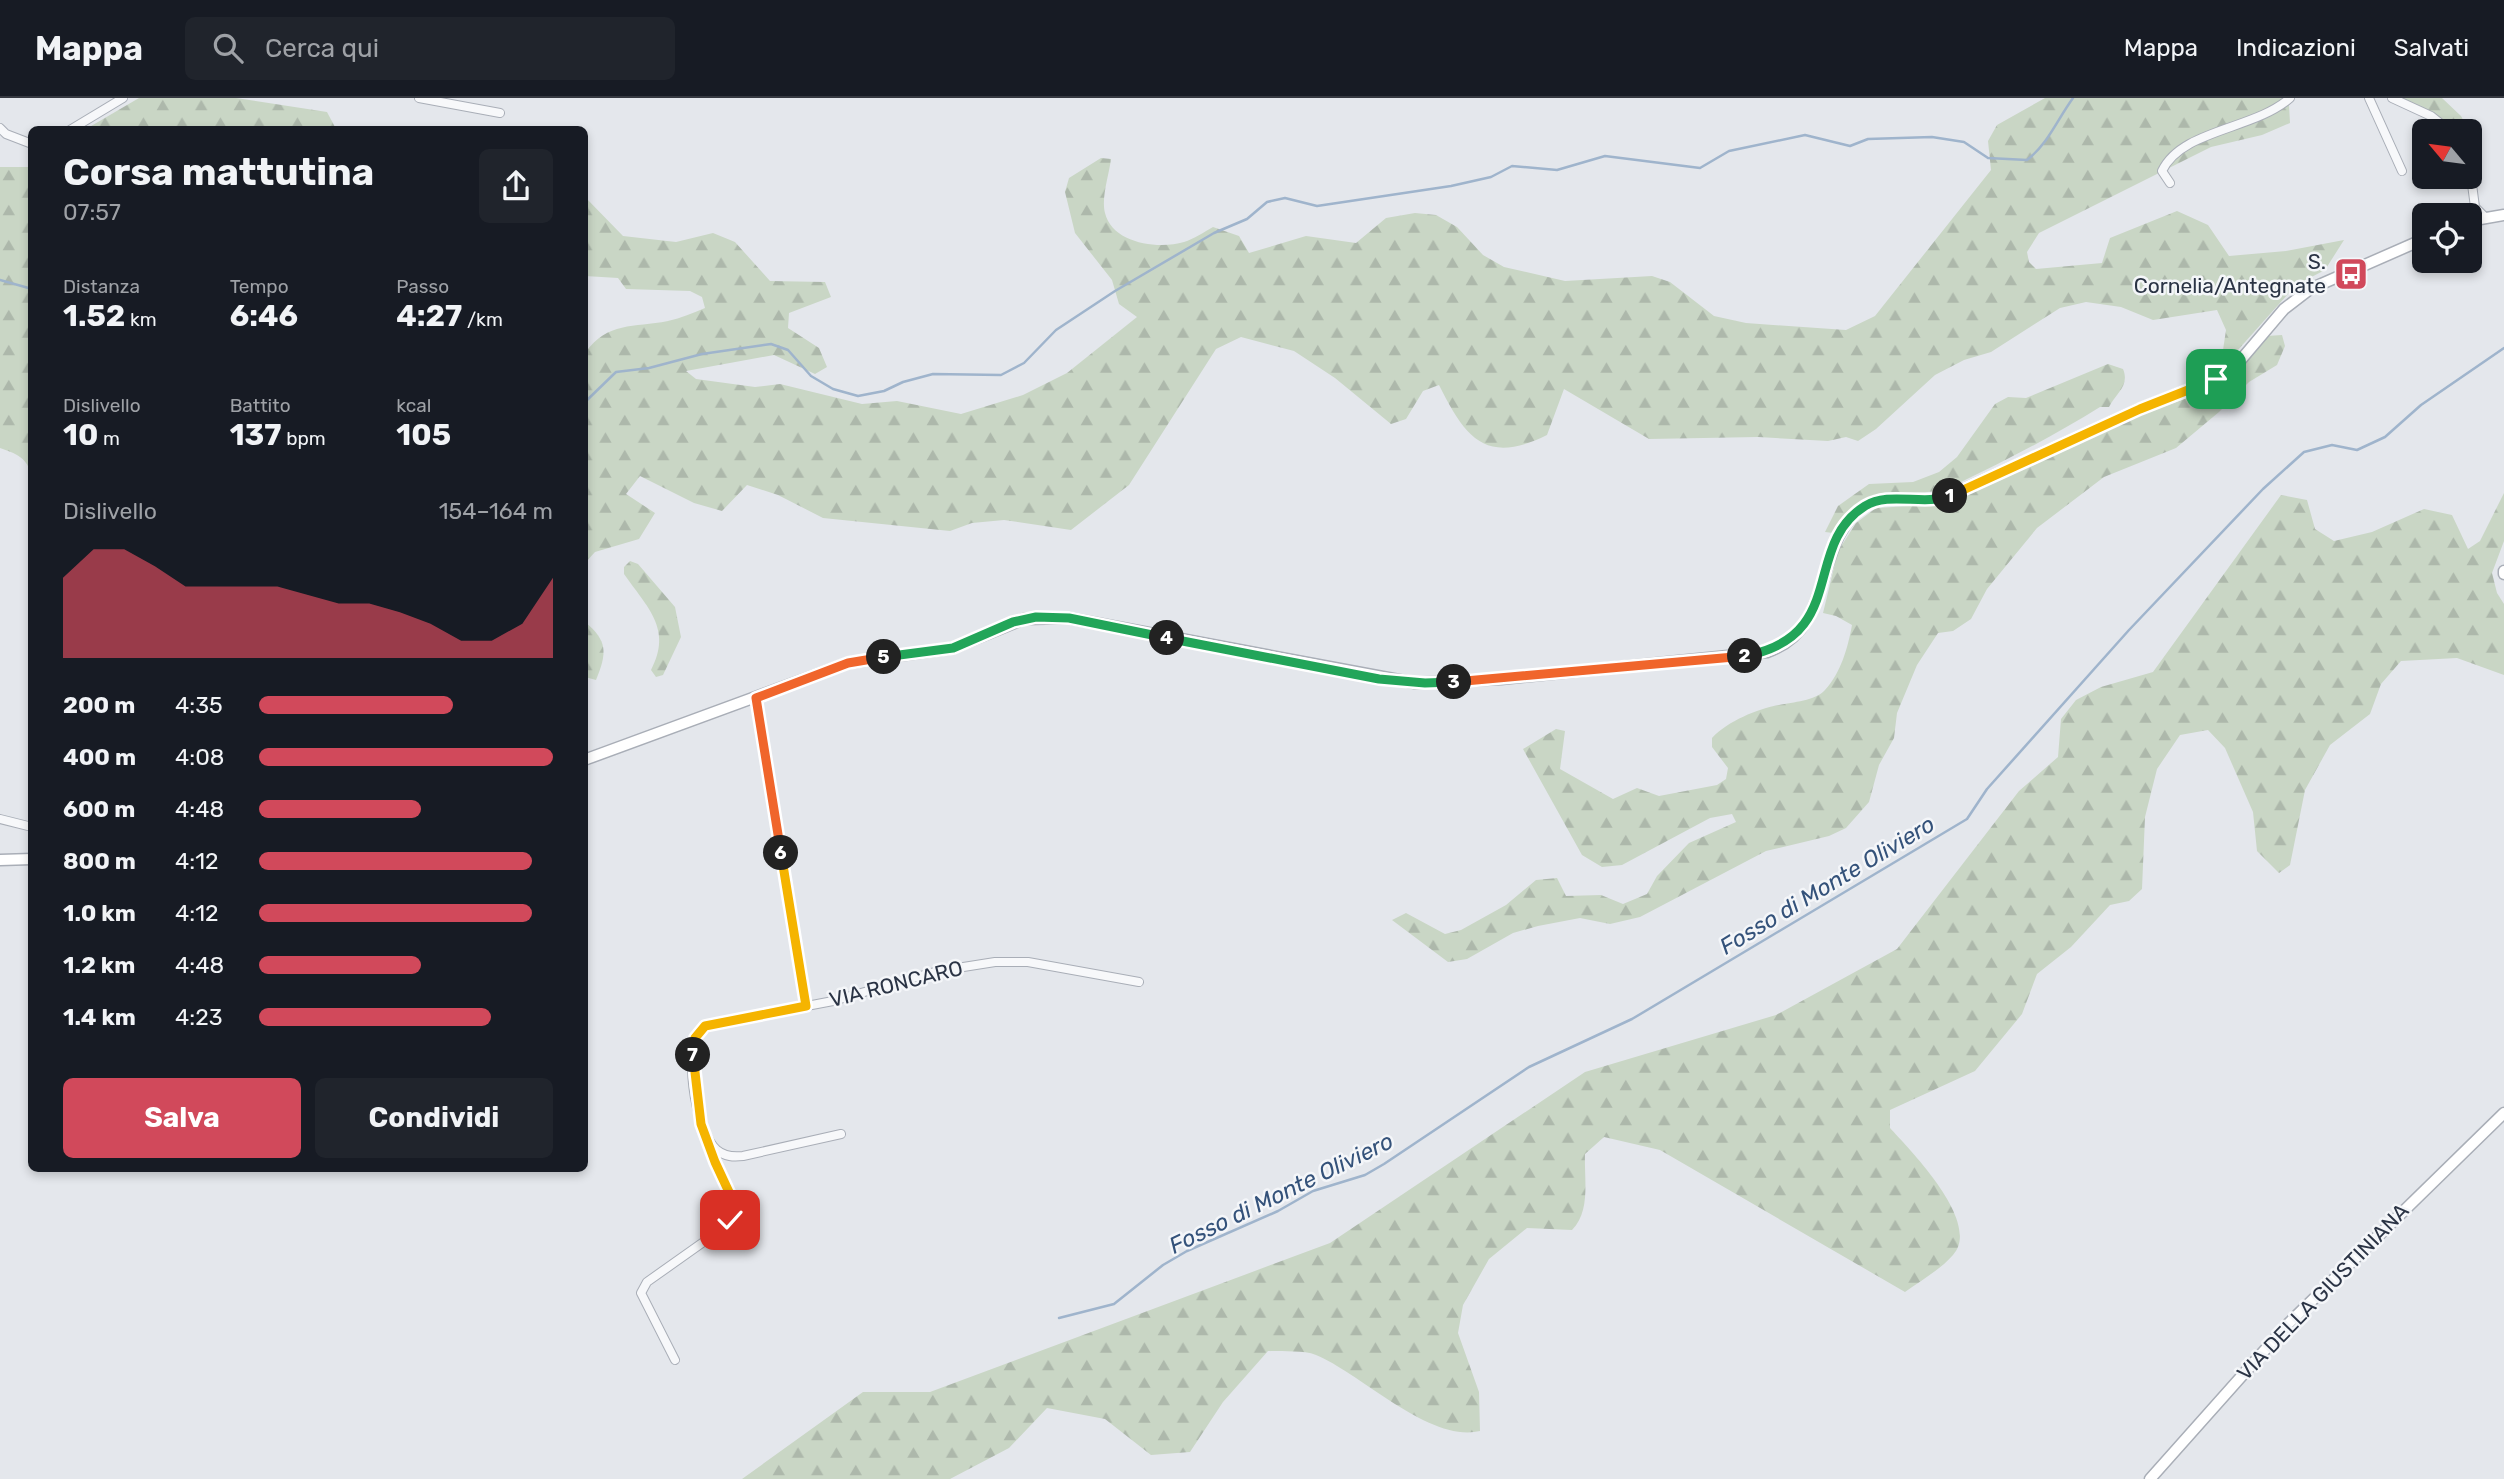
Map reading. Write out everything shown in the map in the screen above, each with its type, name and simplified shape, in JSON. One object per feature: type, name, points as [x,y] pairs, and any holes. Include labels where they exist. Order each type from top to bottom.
[{"type":"street","points":[[77,126],[123,98]]},
{"type":"street","points":[[419,98],[500,113]]},
{"type":"street","points":[[2170,183],[2161,171],[2169,156],[2185,145],[2230,130],[2290,98]]},
{"type":"street","points":[[2369,98],[2402,171]]},
{"type":"street","points":[[2392,98],[2435,119]]},
{"type":"street","points":[[0,128],[6,134],[28,142]]},
{"type":"street","points":[[2473,189],[2475,207],[2484,216],[2504,215]]},
{"type":"street","points":[[588,759],[848,663],[953,648],[1013,622],[1047,616],[1415,683],[1501,679],[1767,652],[1790,640],[1810,616],[1840,535],[1864,507],[1886,499],[1927,501],[1949,496],[2140,409],[2213,380],[2239,362],[2284,309],[2310,289],[2412,244]]},
{"type":"street","points":[[756,698],[806,1006]]},
{"type":"street","points":[[0,819],[28,826]]},
{"type":"street","points":[[0,860],[28,859]]},
{"type":"street","name":"VIA RONCARO","points":[[705,1134],[698,1110],[693,1062],[694,1042],[699,1031],[708,1025],[806,1006],[938,971],[995,962],[1028,962],[1139,982]]},
{"type":"street","name":"VIA DELLA GIUSTINIANA","points":[[2150,1479],[2288,1324],[2504,1112]]},
{"type":"street","points":[[705,1134],[717,1150],[733,1156],[841,1134]]},
{"type":"street","points":[[675,1360],[641,1293],[647,1282],[723,1227],[735,1211],[734,1201],[705,1134]]},
{"type":"green space","points":[[139,98],[236,98],[327,112],[334,126],[91,126]]},
{"type":"green space","points":[[2045,98],[2294,98],[2289,105],[2290,123],[2262,135],[2211,147],[2039,233],[2027,252],[2029,262],[2036,269],[2102,263],[2110,238],[2177,211],[2208,225],[2229,256],[2286,251],[2344,240],[2325,270],[2296,285],[2237,351],[2223,350],[2226,330],[2217,310],[2153,320],[2121,307],[2086,302],[2060,308],[1991,352],[1964,360],[1935,375],[1876,429],[1858,441],[1846,437],[1828,441],[1758,437],[1649,439],[1564,389],[1547,435],[1526,444],[1493,447],[1480,442],[1469,432],[1439,385],[1423,391],[1406,419],[1391,424],[1335,378],[1294,351],[1241,337],[1216,349],[1129,485],[1071,530],[1004,520],[972,523],[950,531],[823,518],[778,495],[747,485],[722,511],[694,503],[640,476],[626,494],[655,513],[639,539],[595,552],[588,560],[588,350],[603,335],[612,331],[668,321],[705,308],[702,297],[690,291],[626,289],[618,278],[588,276],[588,200],[623,236],[676,242],[713,233],[735,242],[770,281],[825,282],[831,297],[789,313],[788,328],[819,348],[827,367],[815,374],[774,355],[686,371],[696,379],[755,387],[780,384],[862,404],[897,401],[961,414],[1023,395],[1067,373],[1137,317],[1119,304],[1112,280],[1075,233],[1065,192],[1069,178],[1101,158],[1111,159],[1104,200],[1109,223],[1117,231],[1137,242],[1162,245],[1184,242],[1213,227],[1239,236],[1249,253],[1306,236],[1356,243],[1386,218],[1415,213],[1436,215],[1457,227],[1483,255],[1504,267],[1565,281],[1652,276],[1670,282],[1714,316],[1746,323],[1846,330],[1875,316],[1991,170],[1988,141],[1997,125]]},
{"type":"green space","points":[[2398,98],[2442,98],[2463,119],[2437,119]]},
{"type":"green space","points":[[0,167],[28,167],[28,466],[16,454],[0,448]]},
{"type":"green space","points":[[2282,335],[2285,346],[2277,365],[2249,382],[2219,412],[2176,448],[2104,477],[2037,528],[1987,589],[1971,619],[1953,631],[1938,633],[1917,665],[1897,713],[1894,738],[1879,765],[1869,802],[1846,828],[1829,836],[1766,851],[1640,917],[1610,924],[1580,918],[1538,926],[1513,933],[1467,959],[1448,962],[1392,920],[1406,913],[1445,934],[1461,930],[1506,905],[1536,880],[1557,878],[1566,896],[1601,895],[1623,904],[1647,894],[1657,876],[1689,843],[1736,822],[1732,814],[1710,818],[1622,865],[1602,867],[1582,855],[1523,749],[1556,729],[1565,731],[1560,769],[1613,799],[1637,788],[1659,796],[1717,785],[1726,779],[1728,768],[1712,747],[1712,738],[1734,721],[1752,713],[1816,697],[1825,690],[1840,668],[1852,625],[1836,616],[1823,613],[1838,551],[1856,523],[1876,508],[1944,504],[2136,417],[2208,390],[2232,379],[2267,336]]},
{"type":"green space","points":[[2108,364],[2123,369],[2125,375],[2123,385],[2109,407],[2100,407],[2031,447],[1959,483],[1939,490],[1878,494],[1864,500],[1833,533],[1825,532],[1838,506],[1869,484],[1913,482],[1939,472],[1957,457],[1995,404],[2008,397],[2026,398]]},
{"type":"green space","points":[[2504,493],[2504,541],[2492,573],[2497,593],[2504,604],[2504,675],[2457,658],[2401,661],[2381,684],[2370,714],[2330,745],[2305,790],[2290,865],[2279,873],[2257,851],[2253,812],[2225,748],[2208,730],[2180,735],[2157,769],[2145,817],[2142,889],[2129,901],[2110,905],[2071,947],[2037,974],[2022,1014],[1975,1071],[1890,1110],[1890,1128],[1927,1170],[1952,1207],[1960,1241],[1948,1260],[1905,1292],[1660,1150],[1604,1137],[1585,1154],[1584,1204],[1582,1214],[1572,1230],[1527,1228],[1489,1259],[1463,1305],[1458,1333],[1479,1392],[1480,1431],[1460,1432],[1439,1427],[1396,1405],[1334,1364],[1311,1353],[1268,1351],[1223,1402],[1190,1452],[1151,1455],[1105,1419],[1047,1408],[1009,1448],[950,1479],[742,1479],[863,1392],[930,1392],[1330,1243],[1585,1072],[1776,1015],[1897,949],[2019,791],[2058,757],[2061,719],[2076,700],[2101,687],[2153,672],[2281,495],[2307,500],[2315,529],[2334,541],[2372,532],[2424,509],[2452,515],[2468,549],[2480,541]]},
{"type":"green space","points":[[630,561],[638,564],[675,607],[681,637],[663,675],[656,677],[651,670],[657,655],[658,630],[648,608],[624,574],[624,567]]},
{"type":"green space","points":[[588,625],[598,635],[603,648],[596,680],[588,678]]},
{"type":"waterway","points":[[588,399],[616,372],[649,368],[702,354],[771,344],[788,350],[811,376],[833,389],[858,396],[884,391],[903,382],[933,374],[1001,375],[1024,363],[1056,330],[1115,291],[1214,233],[1247,219],[1267,202],[1285,198],[1317,206],[1451,186],[1491,177],[1512,166],[1557,170],[1605,156],[1700,168],[1729,151],[1805,135],[1850,146],[1868,139],[1932,137],[1964,142],[1988,158],[2027,160],[2047,139],[2073,98]]},
{"type":"waterway","points":[[0,280],[28,288]]},
{"type":"waterway","name":"Fosso di Monte Oliviero","points":[[1059,1318],[1114,1304],[1163,1265],[1187,1251],[1278,1211],[1313,1191],[1365,1175],[1529,1067],[1632,1019],[1967,819],[1987,789],[2129,630],[2263,489],[2304,452],[2332,445],[2357,450],[2385,437],[2421,405],[2504,348]]},
{"type":"place","name":"S. Cornelia/Antegnate","points":[[2351,274]]},
{"type":"route","points":[[730,1220],[735,1211],[734,1201],[715,1162],[698,1110],[693,1062],[695,1038],[701,1029],[708,1025],[806,1006],[756,698],[848,663],[953,648],[1013,622],[1047,616],[1089,621],[1132,632],[1379,679],[1415,683],[1501,679],[1743,657],[1767,652],[1790,640],[1810,616],[1835,545],[1853,517],[1864,507],[1886,499],[1927,501],[1949,496],[2069,440],[2216,379]]}]
